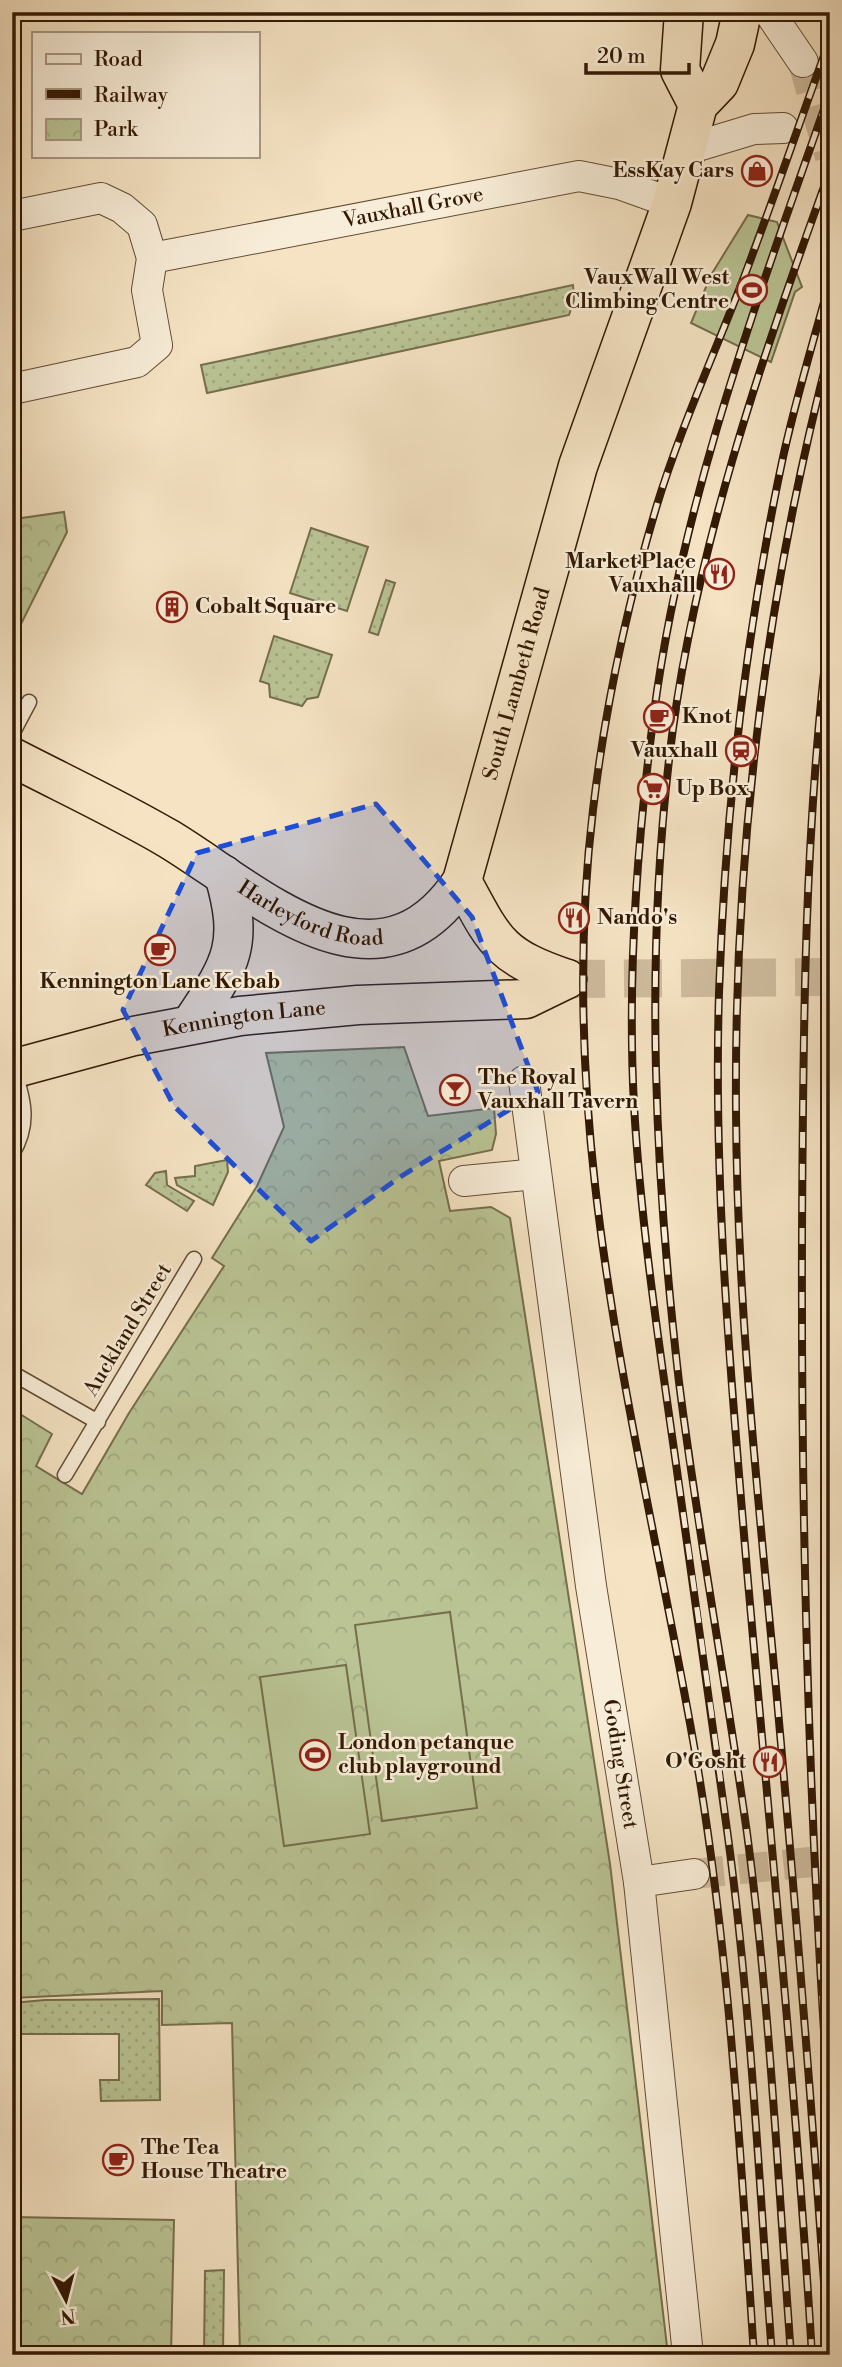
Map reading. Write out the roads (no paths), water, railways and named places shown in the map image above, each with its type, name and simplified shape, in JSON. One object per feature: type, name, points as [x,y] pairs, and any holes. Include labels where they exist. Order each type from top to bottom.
[{"type":"highway","points":[[684,12],[680,70],[698,105]]},
{"type":"highway","name":"South Lambeth Road","points":[[463,881],[578,466],[672,203],[698,105],[719,83],[735,44],[742,12]]},
{"type":"highway","name":"Harleyford Road","points":[[12,757],[168,839],[310,927],[361,939],[407,931],[440,909],[463,881]]},
{"type":"highway","name":"Harleyford Road","points":[[191,1024],[223,976],[232,948],[235,921],[224,875]]},
{"type":"highway","name":"Kennington Lane","points":[[13,1069],[134,1036],[240,1016],[322,1008],[526,999],[567,979],[512,957],[491,933],[463,881]]},
{"type":"street","points":[[769,12],[803,62]]},
{"type":"street","points":[[688,149],[754,129],[783,128]]},
{"type":"street","name":"Vauxhall Grove","points":[[152,258],[579,177],[619,184],[672,203]]},
{"type":"street","points":[[12,216],[101,198],[122,208],[142,225],[152,258],[147,290],[157,345],[137,362],[12,389]]},
{"type":"street","name":"Goding Street","points":[[524,1080],[591,1586],[639,1882],[688,2355]]},
{"type":"street","points":[[464,1181],[536,1174]]},
{"type":"street","points":[[639,1882],[694,1874]]},
{"type":"lane","points":[[12,734],[29,702]]},
{"type":"lane","points":[[12,1154],[20,1141],[25,1117],[13,1069]]},
{"type":"lane","name":"Auckland Street","points":[[65,1475],[194,1259]]},
{"type":"lane","name":"Auckland Street","points":[[12,1373],[98,1422]]},
{"type":"tunnel","points":[[803,62],[830,157]]},
{"type":"tunnel","points":[[567,979],[830,977]]},
{"type":"tunnel","points":[[694,1874],[830,1860]]},
{"type":"railway","points":[[754,2355],[732,2046],[716,1892],[693,1740],[626,1393],[607,1278],[593,1164],[584,1048],[584,930],[593,810],[604,733],[626,619],[645,545],[675,451],[752,255],[830,39]]},
{"type":"railway","points":[[772,2355],[754,2096],[736,1902],[641,1197],[632,1056],[633,958],[638,859],[654,713],[683,554],[703,476],[750,321],[830,92]]},
{"type":"railway","points":[[791,2355],[768,2028],[755,1898],[687,1439],[671,1304],[659,1149],[655,993],[657,915],[669,760],[694,609],[732,461],[779,314],[830,170]]},
{"type":"railway","points":[[812,2355],[790,2060],[730,1354],[721,1210],[718,1065],[726,860],[747,660],[782,462],[830,280]]},
{"type":"railway","points":[[829,2355],[798,1938],[744,1328],[736,1111],[741,919],[758,727],[788,537],[830,349]]},
{"type":"railway","points":[[830,621],[821,698],[810,852],[804,1006],[802,1238],[808,1680],[830,2121]]},
{"type":"place","name":"EssKay Cars","points":[[757,171]]},
{"type":"place","name":"VauxWall West Climbing Centre","points":[[752,290]]},
{"type":"place","name":"Market Place Vauxhall","points":[[719,574]]},
{"type":"place","name":"Cobalt Square","points":[[172,607]]},
{"type":"place","name":"Knot","points":[[659,717]]},
{"type":"place","name":"Vauxhall","points":[[741,751]]},
{"type":"place","name":"Up Box","points":[[653,789]]},
{"type":"place","name":"Nando's","points":[[574,918]]},
{"type":"place","name":"Kennington Lane Kebab","points":[[160,950]]},
{"type":"place","name":"The Royal Vauxhall Tavern","points":[[455,1090]]},
{"type":"place","name":"London petanque club playground","points":[[315,1755]]},
{"type":"place","name":"O'Gosht","points":[[769,1762]]},
{"type":"place","name":"The Tea House Theatre","points":[[118,2160]]}]
